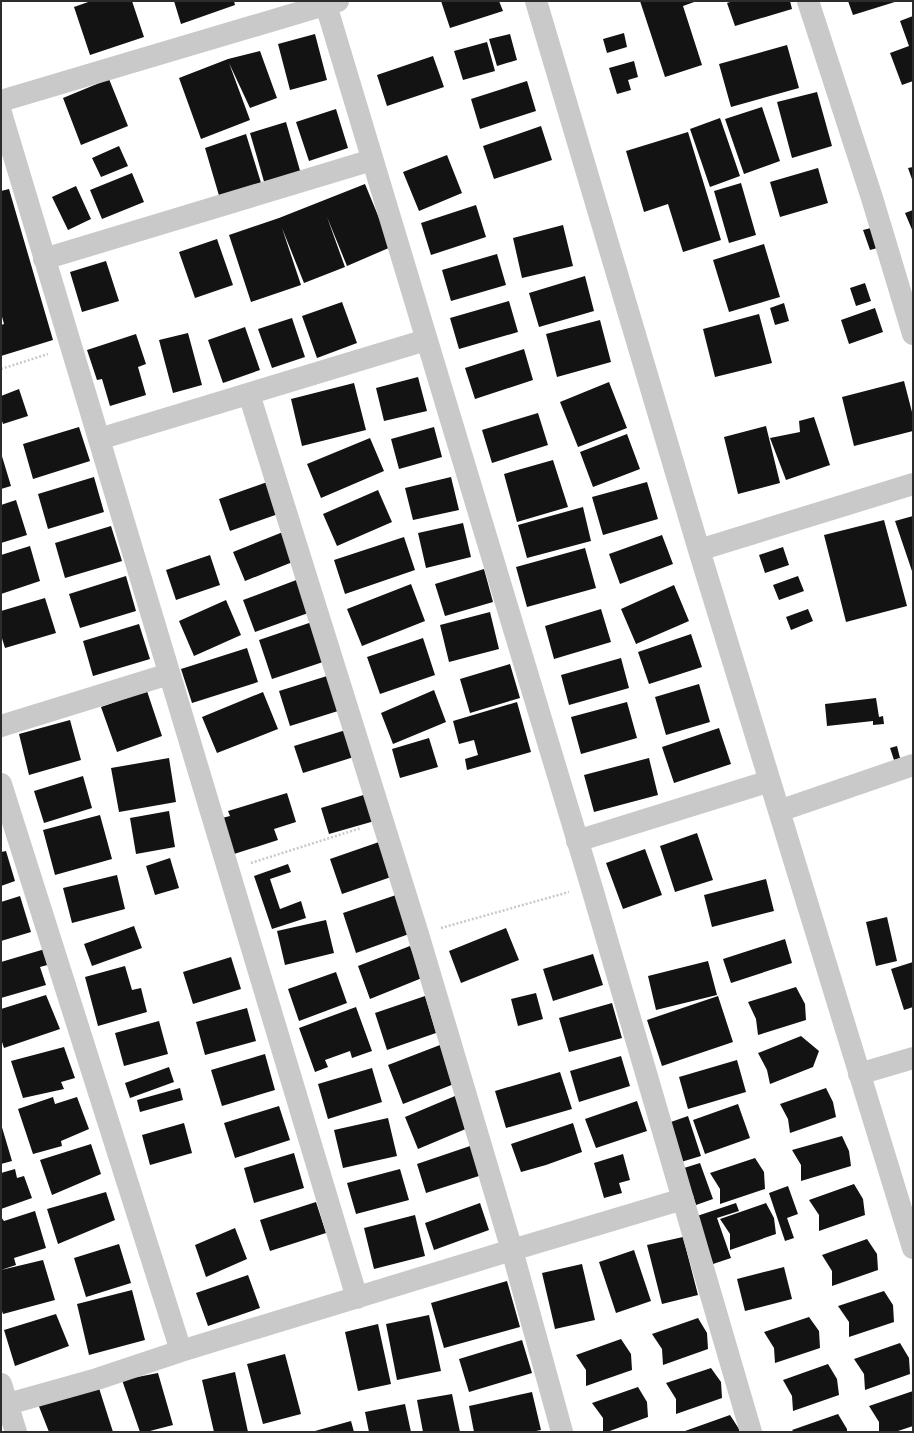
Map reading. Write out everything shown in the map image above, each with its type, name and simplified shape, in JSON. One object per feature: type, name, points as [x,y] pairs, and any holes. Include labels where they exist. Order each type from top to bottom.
[{"type":"street","points":[[536,1],[699,550],[913,1248]]},
{"type":"street","points":[[808,1],[872,198],[913,334]]},
{"type":"street","points":[[1,101],[332,3],[372,160],[591,885],[751,1432]]},
{"type":"street","points":[[1,113],[357,1298]]},
{"type":"street","points":[[44,259],[372,160]]},
{"type":"street","points":[[99,439],[426,340]]},
{"type":"street","points":[[249,394],[418,934],[512,1250],[562,1432]]},
{"type":"street","points":[[699,550],[913,484]]},
{"type":"street","points":[[1,726],[169,674]]},
{"type":"street","points":[[779,811],[913,765]]},
{"type":"street","points":[[577,841],[770,781]]},
{"type":"street","points":[[1,784],[181,1351]]},
{"type":"street","points":[[859,1074],[913,1058]]},
{"type":"street","points":[[4,1405],[97,1379],[181,1351],[683,1199]]},
{"type":"street","points":[[1,1384],[4,1405],[16,1432]]},
{"type":"path","points":[[1,369],[71,347]]},
{"type":"path","points":[[228,870],[382,822]]},
{"type":"path","points":[[418,934],[591,885]]},
{"type":"building","points":[[91,1],[132,1],[144,37],[90,55],[74,7]]},
{"type":"building","points":[[174,1],[234,1],[235,5],[181,24]]},
{"type":"building","points":[[441,1],[499,1],[503,11],[450,28]]},
{"type":"building","points":[[640,1],[697,1],[683,6],[702,65],[665,77]]},
{"type":"building","points":[[733,1],[790,1],[792,9],[735,26],[727,3]]},
{"type":"building","points":[[848,1],[898,1],[853,15]]},
{"type":"building","points":[[913,16],[913,81],[902,85],[890,53],[909,46],[900,21]]},
{"type":"building","points":[[624,33],[627,47],[607,53],[603,39]]},
{"type":"building","points":[[315,34],[327,80],[290,90],[278,44]]},
{"type":"building","points":[[510,34],[517,60],[497,66],[489,39]]},
{"type":"building","points":[[487,42],[495,71],[463,80],[454,51]]},
{"type":"building","points":[[787,45],[799,88],[731,107],[719,64]]},
{"type":"building","points":[[260,51],[277,98],[250,108],[229,63],[250,120],[201,139],[179,78],[228,59]]},
{"type":"building","points":[[433,56],[444,87],[387,106],[377,75]]},
{"type":"building","points":[[634,61],[638,77],[628,80],[631,90],[617,94],[609,68]]},
{"type":"building","points":[[109,79],[128,126],[81,145],[63,98]]},
{"type":"building","points":[[527,81],[536,111],[480,129],[471,99]]},
{"type":"building","points":[[817,92],[832,146],[792,158],[777,102]]},
{"type":"building","points":[[762,107],[780,161],[744,174],[725,119]]},
{"type":"building","points":[[336,109],[348,148],[309,161],[296,122]]},
{"type":"building","points":[[720,118],[740,176],[710,187],[690,129]]},
{"type":"building","points":[[286,122],[301,174],[265,185],[250,133]]},
{"type":"building","points":[[541,126],[552,160],[494,179],[483,146]]},
{"type":"building","points":[[688,132],[721,240],[683,252],[668,204],[644,212],[626,151]]},
{"type":"building","points":[[246,134],[262,186],[220,199],[205,148]]},
{"type":"building","points":[[119,146],[128,166],[101,177],[92,158]]},
{"type":"building","points":[[447,155],[462,193],[419,211],[403,172]]},
{"type":"building","points":[[913,167],[913,182],[908,168]]},
{"type":"building","points":[[818,168],[828,203],[780,217],[770,182]]},
{"type":"building","points":[[132,173],[144,202],[102,219],[90,190]]},
{"type":"building","points":[[741,183],[756,235],[729,243],[714,191]]},
{"type":"building","points":[[365,184],[391,247],[347,266],[327,217],[345,267],[304,283],[282,228],[301,285],[251,302],[229,235],[279,218]]},
{"type":"building","points":[[76,186],[91,219],[68,230],[52,197]]},
{"type":"building","points":[[9,189],[53,340],[1,356],[1,325],[4,324],[1,313],[1,191]]},
{"type":"building","points":[[476,205],[486,237],[431,255],[421,223]]},
{"type":"building","points":[[913,210],[913,232],[905,213]]},
{"type":"building","points":[[563,225],[573,266],[522,278],[513,238]]},
{"type":"building","points":[[875,227],[881,247],[870,250],[863,230]]},
{"type":"building","points":[[217,239],[233,285],[195,298],[179,252]]},
{"type":"building","points":[[764,244],[780,297],[729,312],[713,260]]},
{"type":"building","points":[[497,254],[506,285],[451,301],[442,270]]},
{"type":"building","points":[[106,261],[119,301],[82,312],[70,272]]},
{"type":"building","points":[[585,276],[594,311],[539,327],[529,293]]},
{"type":"building","points":[[865,283],[871,301],[856,306],[850,288]]},
{"type":"building","points":[[509,301],[518,332],[459,349],[450,318]]},
{"type":"building","points":[[342,302],[357,343],[317,358],[302,316]]},
{"type":"building","points":[[784,303],[789,321],[775,325],[770,308]]},
{"type":"building","points":[[875,308],[883,332],[849,344],[841,320]]},
{"type":"building","points":[[759,314],[772,363],[715,377],[703,329]]},
{"type":"building","points":[[292,318],[305,357],[272,368],[258,329]]},
{"type":"building","points":[[600,320],[611,362],[557,377],[546,334]]},
{"type":"building","points":[[245,327],[260,370],[223,383],[208,340]]},
{"type":"building","points":[[188,333],[202,385],[173,393],[159,340]]},
{"type":"building","points":[[136,334],[146,364],[138,367],[146,395],[110,406],[102,379],[97,380],[87,350]]},
{"type":"building","points":[[524,349],[533,380],[475,399],[465,368]]},
{"type":"building","points":[[418,377],[427,411],[384,421],[376,388]]},
{"type":"building","points":[[904,381],[913,416],[913,431],[854,446],[842,397]]},
{"type":"building","points":[[609,382],[627,428],[578,447],[560,402]]},
{"type":"building","points":[[354,383],[366,430],[302,446],[291,399]]},
{"type":"building","points":[[19,389],[28,416],[3,424],[1,418],[1,396]]},
{"type":"building","points":[[538,413],[548,445],[492,463],[482,430]]},
{"type":"building","points":[[814,417],[830,465],[786,480],[770,438],[800,432],[799,421]]},
{"type":"building","points":[[766,426],[780,483],[738,494],[724,437]]},
{"type":"building","points":[[79,427],[90,461],[33,479],[23,444]]},
{"type":"building","points":[[434,427],[442,457],[399,469],[391,439]]},
{"type":"building","points":[[627,434],[640,469],[593,487],[580,452]]},
{"type":"building","points":[[370,438],[384,471],[321,498],[307,464]]},
{"type":"building","points":[[1,453],[11,486],[1,489]]},
{"type":"building","points":[[553,460],[568,507],[517,522],[504,474]]},
{"type":"building","points":[[94,477],[104,512],[48,529],[38,494]]},
{"type":"building","points":[[451,477],[459,510],[413,520],[405,488]]},
{"type":"building","points":[[270,481],[281,513],[230,531],[219,499]]},
{"type":"building","points":[[647,482],[658,519],[603,535],[592,497]]},
{"type":"building","points":[[378,490],[392,522],[337,546],[323,514]]},
{"type":"building","points":[[16,500],[27,535],[1,543],[1,505]]},
{"type":"building","points":[[583,507],[591,541],[527,558],[518,525]]},
{"type":"building","points":[[913,516],[913,574],[895,521]]},
{"type":"building","points":[[884,520],[907,606],[846,622],[824,535]]},
{"type":"building","points":[[463,523],[471,557],[426,568],[418,533]]},
{"type":"building","points":[[111,526],[122,561],[65,578],[55,543]]},
{"type":"building","points":[[283,532],[295,561],[245,581],[233,552]]},
{"type":"building","points":[[662,535],[673,564],[620,584],[609,554]]},
{"type":"building","points":[[404,537],[415,570],[345,594],[334,560]]},
{"type":"building","points":[[30,546],[40,581],[1,594],[1,555]]},
{"type":"building","points":[[783,547],[789,565],[765,573],[759,555]]},
{"type":"building","points":[[585,548],[596,588],[527,607],[516,567]]},
{"type":"building","points":[[210,555],[220,585],[176,600],[166,570]]},
{"type":"building","points":[[484,569],[493,602],[445,616],[435,584]]},
{"type":"building","points":[[126,576],[136,611],[80,628],[69,594]]},
{"type":"building","points":[[798,576],[804,591],[779,600],[773,585]]},
{"type":"building","points":[[299,579],[311,612],[255,632],[243,600]]},
{"type":"building","points":[[411,584],[425,621],[362,646],[347,609]]},
{"type":"building","points":[[674,585],[689,621],[636,644],[621,609]]},
{"type":"building","points":[[45,598],[56,633],[5,648],[1,635],[1,611]]},
{"type":"building","points":[[226,600],[241,635],[194,656],[179,621]]},
{"type":"building","points":[[601,609],[611,642],[554,659],[545,626]]},
{"type":"building","points":[[808,609],[813,621],[791,630],[786,617]]},
{"type":"building","points":[[490,612],[499,649],[449,662],[440,625]]},
{"type":"building","points":[[312,622],[326,661],[272,679],[259,640]]},
{"type":"building","points":[[139,624],[150,659],[93,676],[83,641]]},
{"type":"building","points":[[691,634],[702,667],[649,684],[638,652]]},
{"type":"building","points":[[423,638],[435,675],[380,694],[367,657]]},
{"type":"building","points":[[247,648],[258,682],[192,703],[181,669]]},
{"type":"building","points":[[621,658],[629,688],[569,705],[561,675]]},
{"type":"building","points":[[510,664],[520,698],[470,713],[460,679]]},
{"type":"building","points":[[327,676],[338,711],[290,726],[279,691]]},
{"type":"building","points":[[699,684],[710,722],[666,735],[655,697]]},
{"type":"building","points":[[434,690],[446,722],[393,744],[381,713]]},
{"type":"building","points":[[147,691],[162,736],[117,752],[101,707]]},
{"type":"building","points":[[263,692],[278,729],[217,753],[202,717]]},
{"type":"building","points":[[876,698],[879,717],[883,716],[884,724],[873,725],[873,721],[827,726],[825,704]]},
{"type":"building","points":[[517,702],[531,752],[467,770],[465,759],[478,755],[474,740],[459,744],[453,721]]},
{"type":"building","points":[[627,702],[637,738],[581,754],[571,717]]},
{"type":"building","points":[[70,720],[81,760],[29,775],[19,734]]},
{"type":"building","points":[[719,728],[731,764],[674,783],[662,747]]},
{"type":"building","points":[[349,729],[357,756],[303,773],[294,746]]},
{"type":"building","points":[[429,738],[438,767],[400,778],[392,749]]},
{"type":"building","points":[[897,746],[900,758],[894,760],[890,748]]},
{"type":"building","points":[[169,758],[176,802],[119,812],[111,768]]},
{"type":"building","points":[[649,758],[658,795],[594,812],[584,775]]},
{"type":"building","points":[[83,776],[92,808],[44,823],[34,791]]},
{"type":"building","points":[[287,793],[296,822],[274,829],[278,840],[234,854],[222,818],[230,816],[228,811]]},
{"type":"building","points":[[370,793],[378,820],[329,834],[321,808]]},
{"type":"building","points":[[169,811],[175,847],[136,854],[130,818]]},
{"type":"building","points":[[100,815],[112,859],[55,875],[43,830]]},
{"type":"building","points":[[697,833],[713,880],[675,892],[660,846]]},
{"type":"building","points":[[379,842],[391,877],[342,894],[330,859]]},
{"type":"building","points":[[645,849],[662,895],[623,909],[606,863]]},
{"type":"building","points":[[6,851],[15,881],[1,886],[1,852]]},
{"type":"building","points":[[170,858],[179,888],[155,895],[146,866]]},
{"type":"building","points":[[288,864],[291,872],[270,879],[280,909],[301,901],[306,918],[272,929],[254,876]]},
{"type":"building","points":[[117,875],[125,909],[72,923],[63,888]]},
{"type":"building","points":[[766,879],[774,911],[712,927],[704,895]]},
{"type":"building","points":[[396,895],[409,934],[356,953],[343,913]]},
{"type":"building","points":[[20,896],[31,932],[1,941],[1,902]]},
{"type":"building","points":[[887,917],[897,961],[876,966],[866,922]]},
{"type":"building","points":[[326,920],[334,953],[285,965],[277,931]]},
{"type":"building","points":[[134,926],[142,948],[92,966],[84,944]]},
{"type":"building","points":[[506,928],[519,960],[461,983],[449,951]]},
{"type":"building","points":[[785,939],[792,963],[731,983],[723,959]]},
{"type":"building","points":[[410,946],[422,978],[370,999],[358,966]]},
{"type":"building","points":[[45,949],[51,964],[40,967],[46,985],[1,998],[1,962]]},
{"type":"building","points":[[593,954],[603,985],[553,1001],[543,969]]},
{"type":"building","points":[[231,957],[241,989],[193,1004],[183,972]]},
{"type":"building","points":[[708,961],[717,995],[656,1010],[648,976]]},
{"type":"building","points":[[913,962],[913,1007],[904,1010],[891,969]]},
{"type":"building","points":[[125,966],[132,990],[141,988],[147,1012],[98,1026],[85,977]]},
{"type":"building","points":[[336,972],[347,1003],[299,1021],[288,989]]},
{"type":"building","points":[[796,987],[805,1004],[806,1020],[758,1035],[756,1019],[748,1002]]},
{"type":"building","points":[[536,993],[543,1019],[518,1026],[511,999]]},
{"type":"building","points":[[46,995],[60,1029],[4,1048],[1,1039],[1,1009]]},
{"type":"building","points":[[425,996],[436,1033],[387,1050],[375,1013]]},
{"type":"building","points":[[718,996],[733,1042],[662,1066],[647,1020]]},
{"type":"building","points":[[612,1003],[622,1038],[569,1052],[559,1018]]},
{"type":"building","points":[[356,1007],[372,1051],[352,1058],[350,1051],[325,1060],[328,1067],[315,1072],[299,1028]]},
{"type":"building","points":[[247,1008],[256,1041],[205,1055],[196,1022]]},
{"type":"building","points":[[159,1021],[168,1054],[124,1066],[115,1033]]},
{"type":"building","points":[[801,1036],[819,1051],[813,1067],[770,1084],[767,1070],[758,1053]]},
{"type":"building","points":[[440,1045],[454,1084],[403,1104],[388,1065]]},
{"type":"building","points":[[64,1047],[75,1078],[61,1082],[64,1089],[23,1098],[11,1061]]},
{"type":"building","points":[[265,1054],[275,1090],[222,1106],[211,1070]]},
{"type":"building","points":[[621,1056],[630,1086],[579,1102],[570,1071]]},
{"type":"building","points":[[737,1060],[746,1092],[688,1109],[679,1077]]},
{"type":"building","points":[[169,1067],[174,1082],[130,1098],[125,1083]]},
{"type":"building","points":[[372,1068],[382,1102],[328,1119],[318,1084]]},
{"type":"building","points":[[560,1072],[572,1109],[506,1128],[495,1091]]},
{"type":"building","points":[[180,1088],[183,1100],[140,1112],[137,1100]]},
{"type":"building","points":[[826,1088],[833,1102],[836,1117],[790,1133],[788,1119],[780,1104]]},
{"type":"building","points":[[455,1096],[468,1128],[418,1149],[405,1117]]},
{"type":"building","points":[[53,1097],[55,1104],[77,1097],[89,1129],[61,1141],[62,1146],[33,1154],[18,1109]]},
{"type":"building","points":[[637,1101],[647,1131],[596,1148],[585,1119]]},
{"type":"building","points":[[738,1104],[750,1138],[705,1154],[693,1120]]},
{"type":"building","points":[[279,1106],[290,1140],[235,1158],[224,1123]]},
{"type":"building","points":[[688,1116],[701,1156],[681,1162],[668,1123]]},
{"type":"building","points":[[388,1118],[397,1156],[343,1168],[334,1130]]},
{"type":"building","points":[[184,1123],[192,1153],[150,1165],[142,1135]]},
{"type":"building","points":[[573,1123],[582,1152],[521,1172],[511,1144]]},
{"type":"building","points":[[1,1124],[12,1161],[1,1164]]},
{"type":"building","points":[[842,1136],[849,1151],[851,1166],[801,1181],[801,1165],[792,1150]]},
{"type":"building","points":[[91,1144],[101,1174],[52,1195],[40,1160]]},
{"type":"building","points":[[473,1145],[482,1175],[426,1193],[417,1164]]},
{"type":"building","points":[[294,1153],[304,1188],[254,1203],[244,1168]]},
{"type":"building","points":[[623,1154],[630,1180],[619,1183],[622,1193],[604,1198],[594,1163]]},
{"type":"building","points":[[755,1158],[764,1172],[765,1189],[720,1204],[720,1189],[710,1173]]},
{"type":"building","points":[[700,1163],[713,1199],[696,1205],[684,1168]]},
{"type":"building","points":[[15,1169],[17,1178],[24,1176],[32,1198],[1,1209],[1,1173]]},
{"type":"building","points":[[400,1169],[409,1200],[356,1214],[347,1183]]},
{"type":"building","points":[[854,1184],[863,1199],[865,1215],[819,1231],[819,1215],[809,1200]]},
{"type":"building","points":[[788,1186],[798,1214],[787,1218],[794,1238],[785,1241],[769,1193]]},
{"type":"building","points":[[106,1192],[115,1220],[58,1244],[47,1209]]},
{"type":"building","points":[[316,1202],[326,1233],[270,1251],[260,1220]]},
{"type":"building","points":[[480,1203],[489,1230],[434,1250],[425,1223]]},
{"type":"building","points":[[736,1203],[739,1211],[717,1218],[731,1258],[713,1264],[697,1216]]},
{"type":"building","points":[[766,1203],[774,1218],[776,1234],[730,1250],[730,1234],[720,1219]]},
{"type":"building","points":[[35,1211],[46,1248],[14,1258],[16,1265],[1,1270],[1,1217],[4,1221]]},
{"type":"building","points":[[415,1215],[425,1256],[374,1269],[364,1228]]},
{"type":"building","points":[[235,1228],[247,1259],[206,1277],[195,1245]]},
{"type":"building","points":[[683,1237],[698,1295],[662,1304],[647,1245]]},
{"type":"building","points":[[867,1239],[877,1254],[878,1270],[832,1286],[832,1271],[822,1255]]},
{"type":"building","points":[[119,1244],[131,1283],[86,1297],[74,1258]]},
{"type":"building","points":[[634,1250],[651,1301],[616,1313],[599,1262]]},
{"type":"building","points":[[43,1260],[55,1300],[3,1314],[1,1308],[1,1270]]},
{"type":"building","points":[[582,1264],[595,1320],[555,1329],[542,1273]]},
{"type":"building","points":[[784,1267],[792,1299],[745,1311],[737,1279]]},
{"type":"building","points":[[248,1275],[260,1308],[208,1326],[196,1293]]},
{"type":"building","points":[[507,1281],[520,1327],[444,1348],[431,1303]]},
{"type":"building","points":[[132,1290],[145,1340],[89,1355],[77,1304]]},
{"type":"building","points":[[884,1291],[893,1305],[894,1322],[849,1337],[849,1322],[838,1306]]},
{"type":"building","points":[[56,1314],[69,1346],[15,1366],[4,1330]]},
{"type":"building","points":[[429,1315],[441,1371],[397,1380],[386,1324]]},
{"type":"building","points":[[809,1317],[819,1331],[820,1348],[775,1363],[774,1348],[764,1332]]},
{"type":"building","points":[[698,1318],[707,1333],[708,1349],[663,1365],[662,1349],[652,1334]]},
{"type":"building","points":[[378,1324],[391,1384],[358,1391],[345,1332]]},
{"type":"building","points":[[621,1339],[631,1354],[632,1370],[586,1386],[586,1370],[576,1355]]},
{"type":"building","points":[[522,1340],[532,1373],[469,1392],[459,1359]]},
{"type":"building","points":[[900,1343],[909,1358],[910,1374],[865,1390],[864,1374],[854,1359]]},
{"type":"building","points":[[285,1354],[301,1414],[263,1424],[247,1364]]},
{"type":"building","points":[[828,1364],[837,1379],[839,1395],[793,1411],[792,1396],[783,1380]]},
{"type":"building","points":[[711,1368],[721,1382],[722,1398],[676,1414],[676,1399],[666,1383]]},
{"type":"building","points":[[235,1372],[248,1432],[214,1432],[202,1380]]},
{"type":"building","points":[[158,1373],[173,1425],[146,1432],[140,1432],[122,1380]]},
{"type":"building","points":[[98,1385],[113,1432],[49,1432],[38,1404]]},
{"type":"building","points":[[638,1387],[647,1402],[648,1417],[607,1432],[603,1432],[603,1418],[592,1403]]},
{"type":"building","points":[[913,1391],[913,1426],[895,1432],[879,1432],[879,1422],[869,1406]]},
{"type":"building","points":[[532,1392],[541,1430],[531,1432],[474,1432],[469,1406]]},
{"type":"building","points":[[452,1394],[460,1432],[423,1432],[417,1400]]},
{"type":"building","points":[[405,1404],[411,1432],[369,1432],[365,1412]]},
{"type":"building","points":[[838,1414],[847,1429],[847,1432],[794,1432],[792,1430]]},
{"type":"building","points":[[730,1415],[740,1432],[685,1431]]},
{"type":"building","points":[[351,1421],[354,1432],[315,1431]]}]
